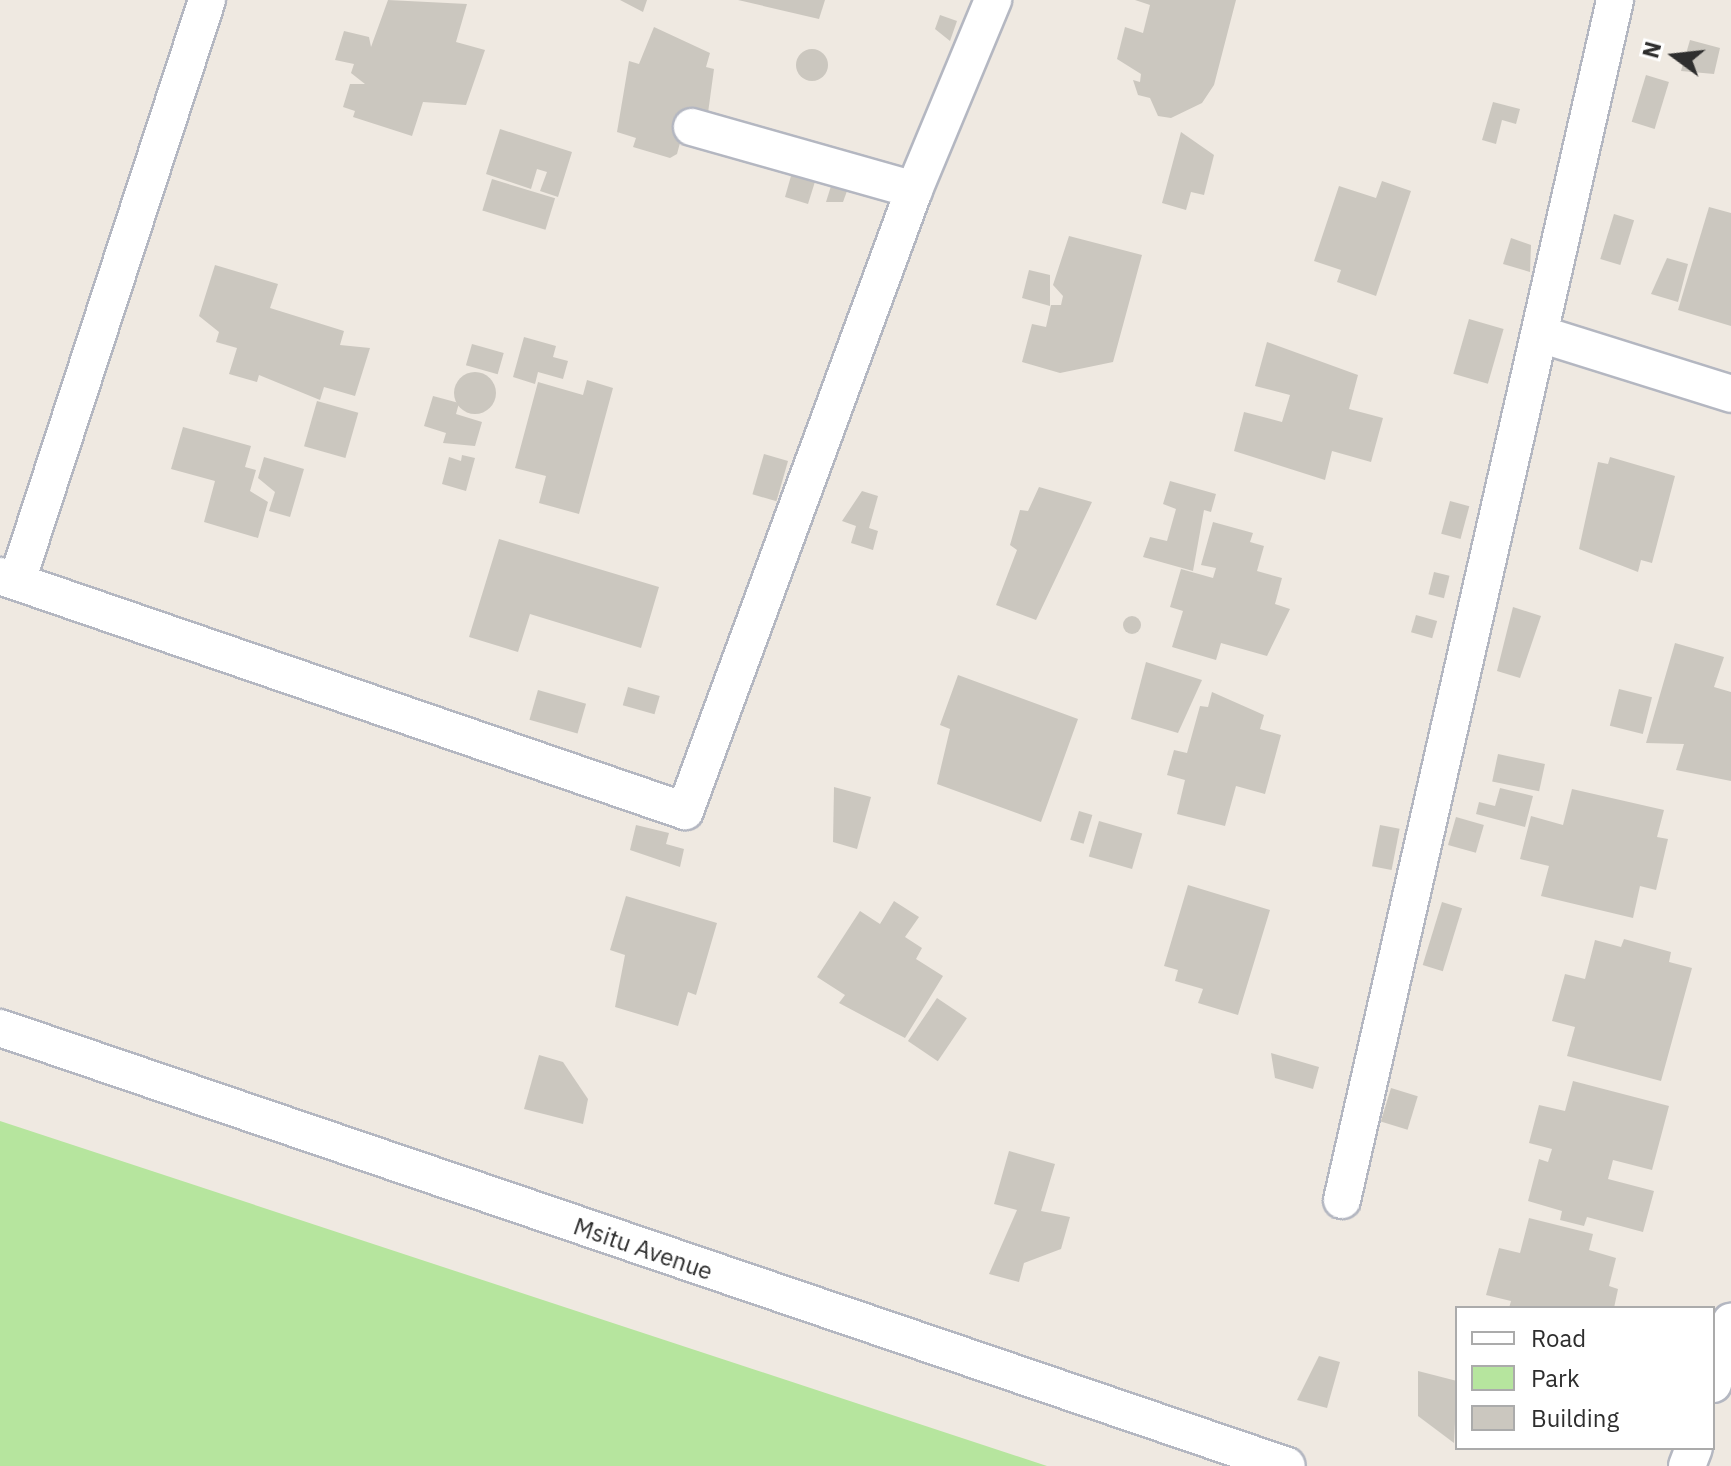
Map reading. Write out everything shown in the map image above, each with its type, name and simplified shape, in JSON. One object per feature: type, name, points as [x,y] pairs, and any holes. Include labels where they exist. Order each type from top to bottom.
[{"type":"street","points":[[207,0],[8,579],[682,812],[914,190],[993,0]]},
{"type":"street","points":[[1342,1200],[1615,0]]},
{"type":"street","points":[[692,127],[914,190]]},
{"type":"street","points":[[1540,334],[1731,394]]},
{"type":"street","name":"Msitu Avenue","points":[[0,1028],[1287,1466]]},
{"type":"street","points":[[1715,1377],[1731,1322]]},
{"type":"green space","points":[[0,1121],[1047,1466],[0,1466]]},
{"type":"building","points":[[388,0],[467,4],[456,42],[485,50],[466,105],[423,102],[412,136],[353,117],[355,111],[343,107],[350,84],[365,84],[351,73],[354,64],[335,60],[344,31],[369,37],[371,47]]},
{"type":"building","points":[[620,0],[647,0],[643,12]]},
{"type":"building","points":[[738,0],[825,0],[819,19]]},
{"type":"building","points":[[1135,0],[1236,0],[1214,85],[1202,103],[1171,118],[1158,116],[1150,98],[1138,95],[1133,80],[1140,82],[1141,74],[1117,59],[1125,27],[1143,33],[1150,5]]},
{"type":"building","points":[[940,15],[957,21],[950,41],[935,29]]},
{"type":"building","points":[[654,27],[710,53],[706,67],[714,69],[708,113],[687,117],[677,154],[670,158],[633,147],[636,138],[617,132],[629,61],[639,64]]},
{"type":"building","points":[[1690,40],[1720,48],[1714,74],[1681,71]]},
{"type":"building","points":[[812,49],[823,54],[828,65],[823,76],[812,81],[801,76],[796,65],[801,54]]},
{"type":"building","points":[[1646,75],[1669,82],[1655,129],[1632,122]]},
{"type":"building","points":[[1493,102],[1520,109],[1516,124],[1502,120],[1496,144],[1482,140]]},
{"type":"building","points":[[500,129],[572,152],[558,197],[540,191],[547,172],[537,169],[531,189],[486,174]]},
{"type":"building","points":[[1181,132],[1214,155],[1204,195],[1191,192],[1186,210],[1162,203]]},
{"type":"building","points":[[793,169],[818,172],[808,204],[785,197]]},
{"type":"building","points":[[492,179],[555,198],[545,230],[482,211]]},
{"type":"building","points":[[1382,181],[1411,191],[1376,296],[1337,282],[1341,270],[1314,261],[1339,186],[1376,198]]},
{"type":"building","points":[[831,186],[847,191],[843,202],[826,202]]},
{"type":"building","points":[[1709,207],[1731,213],[1731,326],[1678,310]]},
{"type":"building","points":[[1614,214],[1634,220],[1620,265],[1600,259]]},
{"type":"building","points":[[1069,236],[1142,255],[1113,362],[1060,373],[1022,362],[1032,324],[1046,327],[1051,305],[1061,305],[1063,296],[1053,285]]},
{"type":"building","points":[[1511,238],[1531,245],[1530,272],[1503,264]]},
{"type":"building","points":[[1667,258],[1688,264],[1678,302],[1651,294]]},
{"type":"building","points":[[215,265],[278,284],[270,308],[344,331],[340,345],[370,348],[355,396],[324,387],[320,400],[259,375],[257,382],[229,374],[237,348],[216,342],[219,332],[199,316]]},
{"type":"building","points":[[1029,270],[1050,275],[1050,306],[1022,298]]},
{"type":"building","points":[[1469,319],[1504,329],[1488,384],[1453,374]]},
{"type":"building","points":[[524,337],[556,346],[553,357],[568,361],[563,379],[538,372],[535,384],[513,377]]},
{"type":"building","points":[[1267,342],[1358,375],[1349,409],[1383,418],[1371,462],[1332,451],[1325,480],[1234,451],[1244,412],[1282,422],[1290,395],[1255,386]]},
{"type":"building","points":[[472,344],[504,353],[498,374],[466,365]]},
{"type":"building","points":[[475,372],[490,378],[496,393],[490,408],[475,414],[460,408],[454,393],[460,378]]},
{"type":"building","points":[[587,380],[613,388],[579,514],[539,503],[546,476],[515,468],[538,382],[583,395]]},
{"type":"building","points":[[433,396],[459,403],[456,414],[482,422],[475,446],[443,443],[446,433],[424,426]]},
{"type":"building","points":[[317,401],[358,413],[345,458],[304,446]]},
{"type":"building","points":[[183,427],[251,446],[245,467],[256,470],[250,491],[268,502],[258,538],[204,522],[215,481],[171,469]]},
{"type":"building","points":[[764,454],[788,461],[776,501],[752,494]]},
{"type":"building","points":[[462,455],[475,458],[466,491],[442,484],[449,457],[461,461]]},
{"type":"building","points":[[264,457],[304,469],[290,517],[269,511],[275,492],[258,478]]},
{"type":"building","points":[[1610,457],[1675,476],[1652,563],[1641,560],[1638,572],[1579,549],[1598,462],[1608,464]]},
{"type":"building","points":[[1170,481],[1216,494],[1211,512],[1204,510],[1193,571],[1143,557],[1150,537],[1167,541],[1176,509],[1163,504]]},
{"type":"building","points":[[1039,487],[1092,502],[1036,620],[996,605],[1017,550],[1010,545],[1020,510],[1028,511]]},
{"type":"building","points":[[862,491],[878,496],[869,528],[878,531],[873,550],[851,543],[856,526],[842,521]]},
{"type":"building","points":[[1450,501],[1469,506],[1461,539],[1441,534]]},
{"type":"building","points":[[1213,522],[1253,533],[1250,542],[1264,546],[1257,571],[1282,578],[1275,604],[1290,609],[1267,656],[1221,643],[1216,660],[1172,647],[1183,611],[1170,607],[1181,569],[1213,578],[1216,568],[1201,565]]},
{"type":"building","points":[[499,539],[659,587],[641,648],[530,614],[518,652],[469,637]]},
{"type":"building","points":[[1434,572],[1450,576],[1444,598],[1428,594]]},
{"type":"building","points":[[1513,607],[1541,616],[1520,678],[1497,671]]},
{"type":"building","points":[[1416,615],[1437,621],[1432,638],[1411,632]]},
{"type":"building","points":[[1132,616],[1141,625],[1132,634],[1123,625]]},
{"type":"building","points":[[1675,643],[1724,657],[1714,687],[1731,692],[1731,781],[1676,770],[1684,744],[1646,743]]},
{"type":"building","points":[[1146,662],[1202,680],[1178,733],[1131,719]]},
{"type":"building","points":[[958,675],[1078,719],[1041,822],[937,784],[950,729],[940,725]]},
{"type":"building","points":[[628,687],[660,696],[654,714],[623,705]]},
{"type":"building","points":[[1619,689],[1652,697],[1643,734],[1610,726]]},
{"type":"building","points":[[538,690],[586,704],[578,734],[529,720]]},
{"type":"building","points":[[1212,692],[1264,715],[1260,729],[1281,735],[1265,794],[1236,786],[1225,826],[1177,814],[1185,780],[1167,775],[1174,750],[1187,753],[1200,706],[1208,707]]},
{"type":"building","points":[[1498,754],[1545,764],[1539,791],[1492,781]]},
{"type":"building","points":[[834,787],[871,797],[857,849],[833,842]]},
{"type":"building","points":[[1500,788],[1533,796],[1525,827],[1476,814],[1479,802],[1495,806]]},
{"type":"building","points":[[1572,789],[1664,810],[1657,837],[1668,839],[1656,890],[1640,886],[1633,918],[1541,896],[1549,866],[1520,859],[1531,816],[1563,825]]},
{"type":"building","points":[[1079,811],[1092,815],[1084,844],[1070,840]]},
{"type":"building","points":[[1456,817],[1484,825],[1476,853],[1448,845]]},
{"type":"building","points":[[1099,821],[1142,833],[1132,869],[1089,857]]},
{"type":"building","points":[[636,825],[669,833],[666,844],[684,849],[680,867],[630,850]]},
{"type":"building","points":[[1380,825],[1400,829],[1392,870],[1372,866]]},
{"type":"building","points":[[1188,885],[1270,910],[1238,1015],[1198,1003],[1203,989],[1175,981],[1178,970],[1164,966]]},
{"type":"building","points":[[626,896],[717,923],[696,995],[688,992],[678,1026],[615,1007],[625,955],[610,950]]},
{"type":"building","points":[[894,901],[919,917],[905,937],[922,948],[916,959],[943,976],[905,1038],[839,1003],[845,995],[817,977],[860,911],[880,924]]},
{"type":"building","points":[[1442,902],[1462,908],[1443,971],[1423,965]]},
{"type":"building","points":[[1624,939],[1671,952],[1669,962],[1692,968],[1661,1081],[1567,1056],[1575,1027],[1552,1021],[1565,974],[1585,979],[1595,940],[1621,947]]},
{"type":"building","points":[[937,998],[967,1018],[938,1061],[908,1041]]},
{"type":"building","points":[[1271,1053],[1319,1067],[1313,1089],[1275,1078]]},
{"type":"building","points":[[539,1055],[563,1062],[588,1099],[583,1124],[524,1109]]},
{"type":"building","points":[[1573,1081],[1669,1106],[1652,1170],[1613,1160],[1608,1179],[1654,1191],[1643,1232],[1587,1217],[1584,1226],[1560,1220],[1562,1211],[1528,1201],[1539,1159],[1548,1162],[1552,1149],[1529,1143],[1539,1105],[1565,1111]]},
{"type":"building","points":[[1391,1088],[1418,1096],[1408,1130],[1381,1121]]},
{"type":"building","points":[[1009,1151],[1055,1164],[1041,1211],[1070,1217],[1061,1249],[1024,1263],[1019,1282],[989,1274],[1017,1210],[994,1204]]},
{"type":"building","points":[[1529,1218],[1593,1234],[1589,1250],[1616,1258],[1609,1286],[1618,1289],[1614,1306],[1510,1306],[1511,1301],[1486,1295],[1499,1248],[1520,1253]]},
{"type":"building","points":[[1319,1356],[1340,1362],[1327,1408],[1297,1400]]},
{"type":"building","points":[[1418,1371],[1455,1380],[1454,1443],[1418,1416]]}]
